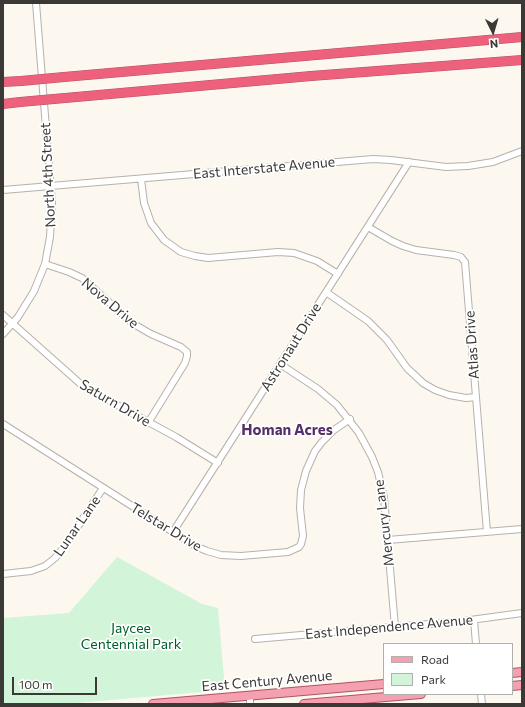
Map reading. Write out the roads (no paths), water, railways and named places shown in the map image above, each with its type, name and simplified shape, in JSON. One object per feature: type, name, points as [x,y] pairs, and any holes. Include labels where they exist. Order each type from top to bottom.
[{"type":"highway","points":[[3,82],[519,37]]},
{"type":"highway","points":[[3,104],[311,76],[520,60]]},
{"type":"main road","name":"East Century Avenue","points":[[153,704],[383,684]]},
{"type":"main road","name":"East Century Avenue","points":[[304,704],[409,695]]},
{"type":"street","name":"North 4th Street","points":[[3,334],[13,324],[34,291],[45,264],[49,247],[51,227],[50,186],[36,3]]},
{"type":"street","name":"East Interstate Avenue","points":[[3,190],[372,159],[446,167],[468,166],[493,162],[522,151]]},
{"type":"street","name":"Astronaut Drive","points":[[173,532],[409,162]]},
{"type":"street","points":[[141,179],[144,203],[151,223],[164,240],[181,252],[208,258],[278,252],[294,253],[317,261],[338,274]]},
{"type":"street","name":"Atlas Drive","points":[[368,227],[403,246],[423,251],[454,255],[461,257],[465,262],[487,532]]},
{"type":"street","name":"Nova Drive","points":[[45,264],[82,278],[132,323],[151,334],[181,347],[187,352],[185,364],[148,423]]},
{"type":"street","points":[[326,292],[368,321],[389,344],[407,368],[423,383],[435,390],[449,395],[466,398],[476,397]]},
{"type":"street","name":"Saturn Drive","points":[[3,315],[84,387],[176,437],[218,463]]},
{"type":"street","name":"Mercury Lane","points":[[280,364],[325,394],[350,419],[368,448],[378,472],[384,498],[394,627]]},
{"type":"street","name":"Telstar Drive","points":[[3,424],[201,549],[228,556],[241,556],[288,552],[296,550],[301,544],[300,502],[303,478],[309,463],[322,442],[334,430],[350,419]]},
{"type":"street","name":"Lunar Lane","points":[[3,574],[31,571],[44,566],[55,558],[66,546],[103,488]]},
{"type":"street","points":[[388,540],[522,530]]},
{"type":"street","name":"East Independence Avenue","points":[[255,639],[474,620],[522,612]]},
{"type":"street","points":[[474,620],[476,643]]},
{"type":"street","points":[[250,695],[250,704]]},
{"type":"district","name":"Homan Acres","points":[[287,430]]},
{"type":"park label","name":"Jaycee Centennial Park","points":[[131,636]]}]
